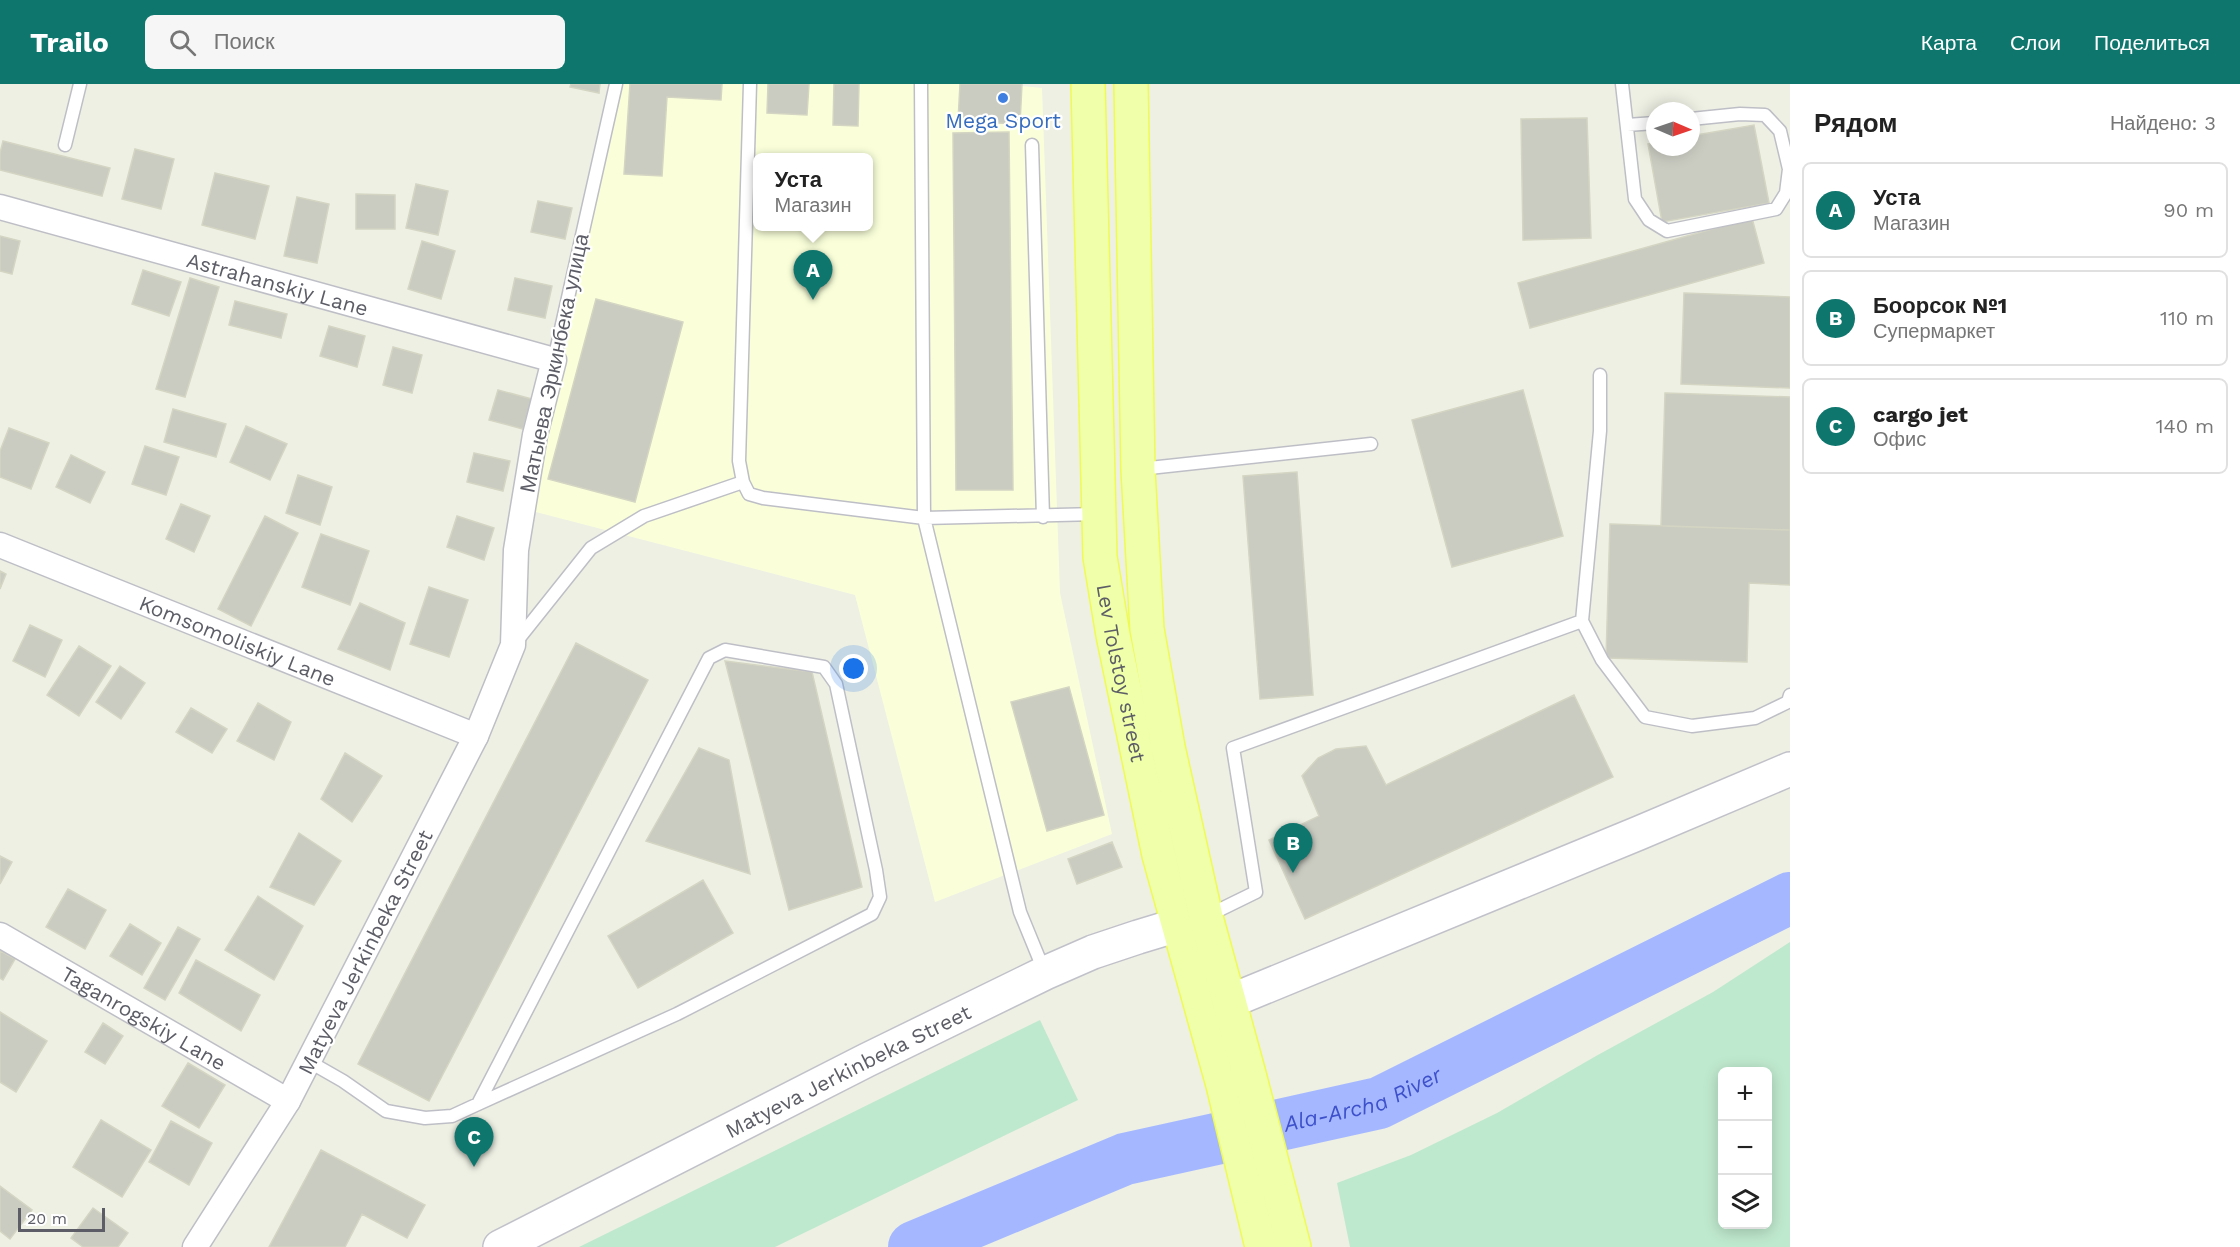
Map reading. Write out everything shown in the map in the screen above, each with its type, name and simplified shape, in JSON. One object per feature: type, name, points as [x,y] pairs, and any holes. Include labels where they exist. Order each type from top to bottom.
[{"type":"main road","name":"Lev Tolstoy street","points":[[1088,84],[1098,514],[1101,557],[1113,635],[1159,855],[1192,921]]},
{"type":"main road","name":"Lev Tolstoy street","points":[[1131,84],[1138,470],[1147,629],[1168,747],[1192,921],[1236,1079],[1277,1186],[1294,1247]]},
{"type":"main road","points":[[1216,1008],[1790,769]]},
{"type":"main road","name":"Matyeva Jerkinbeka Street","points":[[500,1247],[867,1060],[1045,973],[1093,952],[1192,921]]},
{"type":"main road","name":"Lev Tolstoy street","points":[[1236,1079],[1258,1232]]},
{"type":"street","name":"Astrahanskiy Lane","points":[[0,207],[554,360]]},
{"type":"street","name":"Матыева Эркинбека улица","points":[[513,645],[516,550],[535,435],[554,360]]},
{"type":"street","name":"Komsomoliskiy Lane","points":[[0,544],[476,736]]},
{"type":"street","name":"Matyeva Jerkinbeka Street","points":[[195,1247],[288,1101],[476,736],[513,645]]},
{"type":"street","name":"Taganrogskiy Lane","points":[[0,935],[288,1101]]},
{"type":"lane","points":[[65,145],[80,84]]},
{"type":"lane","name":"Матыева Эркинбека улица","points":[[554,360],[616,84]]},
{"type":"lane","points":[[750,84],[739,461],[743,482],[749,494],[763,498],[924,518],[1098,514]]},
{"type":"lane","points":[[921,84],[924,518],[1020,912],[1045,973]]},
{"type":"lane","points":[[1622,84],[1635,200],[1649,220],[1667,231],[1776,209],[1786,193],[1789,169],[1780,131],[1765,115],[1740,114],[1700,118]]},
{"type":"lane","points":[[1627,125],[1646,124]]},
{"type":"lane","points":[[1032,145],[1043,516]]},
{"type":"lane","points":[[1600,375],[1600,431],[1582,621],[1602,660],[1646,717],[1692,726],[1755,718],[1788,702],[1790,695]]},
{"type":"lane","points":[[1138,470],[1371,444]]},
{"type":"lane","points":[[513,645],[591,548],[644,516],[743,482]]},
{"type":"lane","points":[[1192,921],[1256,892],[1233,748],[1582,621]]},
{"type":"lane","points":[[308,1061],[343,1080],[386,1111],[425,1118],[452,1116],[677,1014],[872,914],[880,897],[876,870],[836,684],[824,667],[725,650],[709,658],[477,1104]]},
{"type":"shaded area","points":[[620,84],[1001,84],[1042,88],[1060,593],[1112,834],[935,902],[855,595],[532,511]]},
{"type":"shaded area","points":[[1790,942],[1790,1247],[1350,1247],[1337,1183],[1411,1155],[1497,1113],[1713,992]]},
{"type":"shaded area","points":[[1040,1020],[1078,1100],[775,1247],[579,1247]]},
{"type":"building","points":[[571,84],[600,84],[599,93],[570,87]]},
{"type":"building","points":[[630,84],[722,84],[721,100],[667,97],[662,176],[624,174]]},
{"type":"building","points":[[768,84],[809,84],[807,115],[767,113]]},
{"type":"building","points":[[834,84],[859,84],[858,126],[833,125]]},
{"type":"building","points":[[960,84],[1022,84],[1020,124],[958,121]]},
{"type":"building","points":[[1587,118],[1591,238],[1523,240],[1521,119]]},
{"type":"building","points":[[1754,125],[1769,203],[1662,222],[1650,156],[1700,156],[1700,134]]},
{"type":"building","points":[[1009,132],[1013,490],[956,490],[953,133]]},
{"type":"building","points":[[3,141],[110,168],[102,196],[0,170]]},
{"type":"building","points":[[135,149],[174,159],[161,209],[122,199]]},
{"type":"building","points":[[215,173],[269,186],[255,239],[202,225]]},
{"type":"building","points":[[416,184],[448,191],[438,235],[406,228]]},
{"type":"building","points":[[356,194],[395,195],[395,229],[356,229]]},
{"type":"building","points":[[297,197],[329,204],[317,263],[284,256]]},
{"type":"building","points":[[538,201],[572,208],[565,239],[531,232]]},
{"type":"building","points":[[1752,218],[1764,263],[1530,328],[1518,283]]},
{"type":"building","points":[[0,236],[20,241],[12,274],[0,271]]},
{"type":"building","points":[[422,241],[455,251],[441,299],[408,289]]},
{"type":"building","points":[[143,270],[181,282],[169,316],[132,304]]},
{"type":"building","points":[[190,278],[219,287],[185,397],[156,389]]},
{"type":"building","points":[[515,278],[552,286],[545,318],[508,310]]},
{"type":"building","points":[[1684,293],[1790,297],[1790,388],[1681,384]]},
{"type":"building","points":[[596,299],[683,322],[635,502],[548,479]]},
{"type":"building","points":[[235,301],[287,314],[281,338],[229,325]]},
{"type":"building","points":[[329,326],[365,336],[357,367],[320,356]]},
{"type":"building","points":[[393,347],[422,355],[412,393],[383,385]]},
{"type":"building","points":[[498,390],[532,399],[523,429],[489,420]]},
{"type":"building","points":[[1523,390],[1563,536],[1452,567],[1412,420]]},
{"type":"building","points":[[1665,393],[1790,397],[1790,530],[1661,526]]},
{"type":"building","points":[[173,409],[226,424],[216,457],[164,442]]},
{"type":"building","points":[[246,426],[287,444],[270,480],[230,462]]},
{"type":"building","points":[[9,428],[49,443],[31,489],[0,477],[0,451]]},
{"type":"building","points":[[145,446],[179,457],[166,495],[132,484]]},
{"type":"building","points":[[474,453],[510,461],[503,491],[467,482]]},
{"type":"building","points":[[71,455],[105,472],[90,503],[56,487]]},
{"type":"building","points":[[1297,472],[1313,695],[1260,699],[1243,476]]},
{"type":"building","points":[[298,475],[332,487],[320,525],[286,513]]},
{"type":"building","points":[[181,504],[210,516],[194,552],[166,539]]},
{"type":"building","points":[[265,516],[298,533],[251,626],[218,609]]},
{"type":"building","points":[[457,516],[494,528],[484,560],[447,547]]},
{"type":"building","points":[[1610,524],[1790,530],[1790,585],[1749,583],[1747,662],[1606,658]]},
{"type":"building","points":[[321,534],[369,551],[350,605],[302,587]]},
{"type":"building","points":[[0,571],[6,574],[0,589]]},
{"type":"building","points":[[429,587],[468,600],[449,657],[410,644]]},
{"type":"building","points":[[360,603],[405,623],[390,670],[338,649]]},
{"type":"building","points":[[30,625],[62,640],[45,677],[13,661]]},
{"type":"building","points":[[576,643],[648,680],[429,1101],[358,1064]]},
{"type":"building","points":[[79,646],[111,666],[79,716],[47,695]]},
{"type":"building","points":[[725,661],[812,672],[862,887],[789,910]]},
{"type":"building","points":[[120,666],[145,683],[121,719],[96,702]]},
{"type":"building","points":[[1069,687],[1104,815],[1047,831],[1011,702]]},
{"type":"building","points":[[1574,695],[1613,777],[1305,919],[1269,840],[1319,816],[1302,776],[1318,758],[1336,749],[1366,746],[1386,785]]},
{"type":"building","points":[[258,703],[291,722],[274,760],[237,741]]},
{"type":"building","points":[[191,708],[227,729],[212,753],[176,732]]},
{"type":"building","points":[[699,748],[729,760],[750,874],[646,841]]},
{"type":"building","points":[[345,753],[382,776],[352,822],[321,799]]},
{"type":"building","points":[[299,833],[341,861],[314,905],[270,887]]},
{"type":"building","points":[[1112,842],[1122,867],[1077,884],[1068,859]]},
{"type":"building","points":[[0,856],[12,862],[0,884]]},
{"type":"building","points":[[703,880],[733,933],[638,988],[608,936]]},
{"type":"building","points":[[68,889],[106,910],[85,949],[46,927]]},
{"type":"building","points":[[258,896],[303,926],[274,980],[225,950]]},
{"type":"building","points":[[130,924],[161,943],[142,975],[110,956]]},
{"type":"building","points":[[178,927],[200,939],[165,1000],[144,988]]},
{"type":"building","points":[[0,951],[15,959],[3,980],[0,978]]},
{"type":"building","points":[[196,960],[260,995],[241,1031],[179,993]]},
{"type":"building","points":[[0,1012],[47,1041],[16,1092],[0,1082]]},
{"type":"building","points":[[103,1023],[123,1036],[105,1064],[85,1052]]},
{"type":"building","points":[[188,1063],[225,1085],[199,1128],[162,1106]]},
{"type":"building","points":[[101,1120],[151,1150],[122,1197],[73,1167]]},
{"type":"building","points":[[171,1121],[212,1143],[189,1185],[149,1162]]},
{"type":"building","points":[[321,1150],[425,1205],[407,1238],[362,1214],[345,1247],[269,1247]]},
{"type":"building","points":[[0,1186],[32,1210],[10,1239],[0,1231]]},
{"type":"building","points":[[93,1208],[128,1233],[118,1247],[83,1247],[71,1238]]},
{"type":"waterway","name":"Ala-Archa River","points":[[914,1247],[1125,1159],[1379,1103],[1790,898]]},
{"type":"place","name":"Mega Sport","points":[[1003,98]]},
{"type":"place","name":"Уста","points":[[813,300]]},
{"type":"place","name":"Боорсок №1","points":[[1293,873]]},
{"type":"place","name":"cargo jet","points":[[474,1167]]}]
